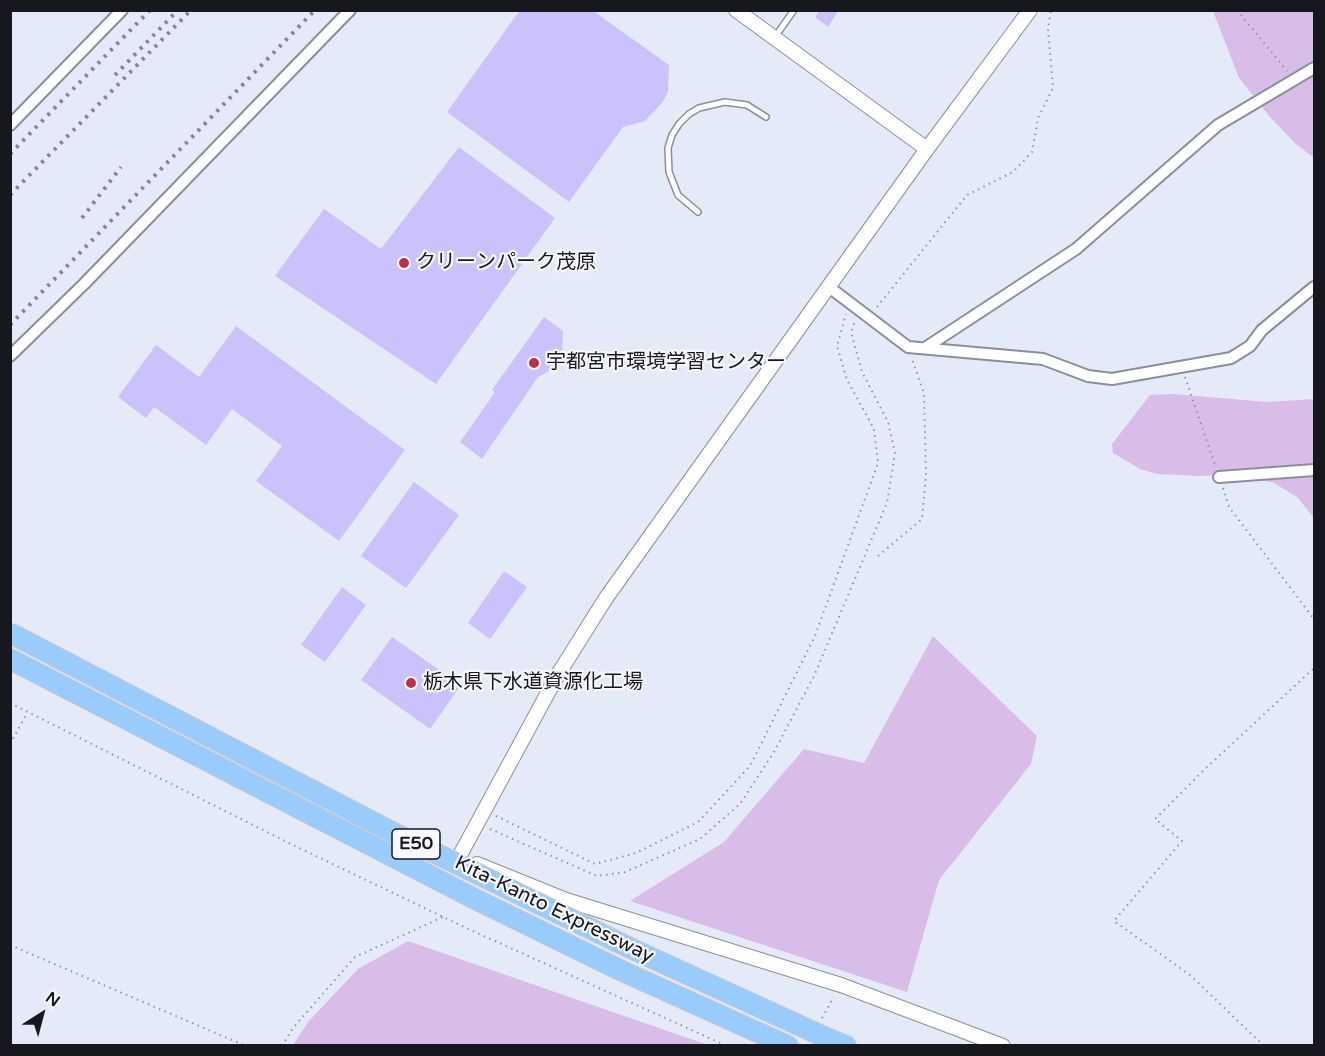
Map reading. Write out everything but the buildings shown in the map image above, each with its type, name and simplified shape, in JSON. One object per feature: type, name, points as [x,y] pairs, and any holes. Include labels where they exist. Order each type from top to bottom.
[{"type":"highway","name":"Kita-Kanto Expressway","points":[[10,633],[473,872],[630,948],[838,1042]]},
{"type":"highway","name":"Kita-Kanto Expressway","points":[[10,659],[473,898],[620,970],[788,1046]]},
{"type":"street","points":[[10,125],[122,10]]},
{"type":"street","points":[[10,356],[84,284],[351,10]]},
{"type":"street","points":[[736,10],[927,149]]},
{"type":"street","points":[[459,857],[557,676],[606,598],[927,149],[1030,10]]},
{"type":"street","points":[[925,348],[1076,249],[1218,125],[1314,68]]},
{"type":"street","points":[[829,287],[908,347],[1043,359],[1088,376],[1112,379],[1231,358],[1250,346],[1262,330],[1314,287]]},
{"type":"street","points":[[1219,477],[1314,470]]},
{"type":"street","points":[[10,626],[459,857],[566,900],[841,985],[1003,1046]]},
{"type":"lane","points":[[774,38],[794,10]]},
{"type":"lane","points":[[698,212],[678,195],[669,172],[668,148],[679,124],[699,108],[724,102],[747,105],[766,117]]},
{"type":"path","points":[[868,317],[967,195],[1013,172],[1032,152],[1038,118],[1053,88],[1048,29],[1051,10]]},
{"type":"path","points":[[1237,10],[1294,80]]},
{"type":"path","points":[[484,811],[595,864],[636,853],[698,822],[750,766],[815,636],[878,463],[874,429],[847,380],[837,346],[849,302]]},
{"type":"path","points":[[477,824],[597,876],[625,872],[700,839],[740,804],[774,752],[814,676],[887,503],[895,453],[888,422],[862,372],[851,332],[859,310]]},
{"type":"path","points":[[878,556],[922,519],[926,475],[924,393],[908,347]]},
{"type":"path","points":[[1182,366],[1229,507],[1314,619]]},
{"type":"path","points":[[1264,1046],[1190,975],[1114,921],[1182,841],[1155,819],[1205,769],[1314,668]]},
{"type":"path","points":[[10,704],[443,917],[727,1046]]},
{"type":"path","points":[[10,744],[27,713]]},
{"type":"path","points":[[282,1046],[293,1028],[355,957],[443,917]]},
{"type":"path","points":[[10,945],[246,1046]]},
{"type":"path","points":[[822,1018],[841,985]]},
{"type":"shaded area","points":[[1213,11],[1314,11],[1314,158],[1296,144],[1270,117],[1239,78]]},
{"type":"shaded area","points":[[1174,394],[1268,402],[1314,399],[1314,518],[1297,497],[1274,483],[1237,474],[1199,476],[1157,474],[1140,469],[1113,453],[1112,444],[1150,395]]},
{"type":"shaded area","points":[[933,636],[1037,736],[1031,764],[939,880],[907,992],[630,901],[724,842],[804,749],[864,763]]},
{"type":"shaded area","points":[[408,941],[708,1045],[293,1045],[308,1022],[358,969]]},
{"type":"railway","points":[[10,154],[150,10]]},
{"type":"railway","points":[[115,75],[178,10]]},
{"type":"railway","points":[[10,195],[191,10]]},
{"type":"railway","points":[[10,325],[315,10]]},
{"type":"railway","points":[[82,218],[121,167]]},
{"type":"place","name":"クリーンパーク茂原","points":[[404,263]]},
{"type":"place","name":"宇都宮市環境学習センター","points":[[534,363]]},
{"type":"place","name":"栃木県下水道資源化工場","points":[[411,683]]}]
